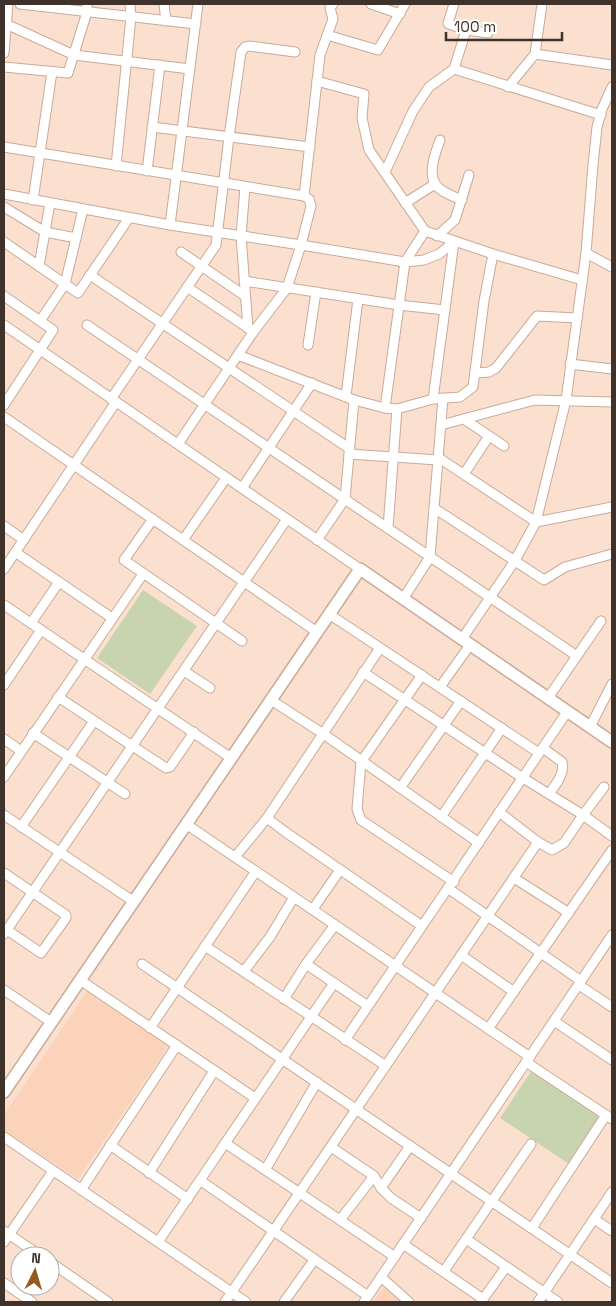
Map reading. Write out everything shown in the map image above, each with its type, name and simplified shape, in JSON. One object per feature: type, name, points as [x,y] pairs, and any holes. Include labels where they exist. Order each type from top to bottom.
[{"type":"street","points":[[4,53],[8,4]]},
{"type":"street","points":[[20,4],[87,8],[131,17],[196,24]]},
{"type":"street","points":[[116,166],[131,17],[130,4]]},
{"type":"street","points":[[164,4],[166,21]]},
{"type":"street","points":[[170,225],[198,4]]},
{"type":"street","points":[[304,196],[320,55],[333,18],[330,8],[332,4]]},
{"type":"street","points":[[370,4],[400,14]]},
{"type":"street","points":[[327,35],[378,50],[405,4]]},
{"type":"street","points":[[454,4],[448,23],[466,30],[488,33]]},
{"type":"street","points":[[508,87],[535,54],[542,4]]},
{"type":"street","points":[[4,67],[68,73],[87,8]]},
{"type":"street","points":[[6,24],[74,55],[190,69]]},
{"type":"street","points":[[385,172],[413,111],[429,87],[454,69],[466,30]]},
{"type":"street","points":[[4,569],[74,465],[138,360],[216,245],[228,137],[241,52],[244,47],[249,46],[296,52]]},
{"type":"street","points":[[535,54],[612,65]]},
{"type":"street","points":[[147,171],[160,65]]},
{"type":"street","points":[[454,69],[601,115]]},
{"type":"street","points":[[33,200],[52,72]]},
{"type":"street","points":[[317,81],[364,94],[362,118],[369,150],[425,231],[454,242],[582,280]]},
{"type":"street","points":[[440,687],[490,597],[514,562],[536,522],[566,400],[586,253],[598,126],[612,87]]},
{"type":"street","points":[[152,127],[310,147]]},
{"type":"street","points":[[440,140],[432,172],[435,184],[440,189],[462,200]]},
{"type":"street","points":[[4,147],[304,196],[309,199],[311,206],[287,288],[251,329],[238,355],[178,444]]},
{"type":"street","points":[[437,236],[455,220],[470,175]]},
{"type":"street","points":[[405,203],[435,184]]},
{"type":"street","points":[[245,187],[241,236],[245,296],[251,329]]},
{"type":"street","points":[[4,194],[170,225],[406,262],[424,260],[439,254],[454,242]]},
{"type":"street","points":[[39,266],[50,203]]},
{"type":"street","points":[[4,207],[45,232],[76,238]]},
{"type":"street","points":[[40,321],[65,284],[83,209]]},
{"type":"street","points":[[4,242],[78,293],[129,218]]},
{"type":"street","points":[[385,408],[406,262],[425,231]]},
{"type":"street","points":[[434,398],[454,242]]},
{"type":"street","points":[[181,252],[245,296]]},
{"type":"street","points":[[586,253],[612,267]]},
{"type":"street","points":[[238,355],[350,398],[385,408],[397,409],[434,398],[460,397],[473,388],[484,301],[493,254]]},
{"type":"street","points":[[90,275],[293,411],[349,451],[393,457],[438,459],[536,522],[612,507]]},
{"type":"street","points":[[244,281],[399,305],[445,310]]},
{"type":"street","points":[[187,287],[251,329]]},
{"type":"street","points":[[308,345],[316,292]]},
{"type":"street","points":[[4,296],[53,330],[4,404]]},
{"type":"street","points":[[317,540],[345,499],[349,451],[350,398],[358,299]]},
{"type":"street","points":[[475,373],[489,372],[496,368],[537,316],[577,318]]},
{"type":"street","points":[[4,325],[612,742]]},
{"type":"street","points":[[87,325],[577,656]]},
{"type":"street","points":[[570,364],[612,369]]},
{"type":"street","points":[[242,488],[312,383]]},
{"type":"street","points":[[402,598],[430,557],[444,398]]},
{"type":"street","points":[[441,425],[535,400],[612,402]]},
{"type":"street","points":[[388,528],[397,409]]},
{"type":"street","points":[[4,417],[317,632]]},
{"type":"street","points":[[464,419],[504,446]]},
{"type":"street","points":[[464,474],[489,436]]},
{"type":"street","points":[[183,540],[226,478]]},
{"type":"street","points":[[434,508],[544,580],[565,567],[612,554]]},
{"type":"street","points":[[152,519],[124,560],[242,641]]},
{"type":"street","points":[[4,873],[32,892],[64,913],[66,918],[41,953],[5,931],[32,892],[59,853],[132,747],[158,708],[217,623],[287,519]]},
{"type":"street","points":[[4,526],[24,540]]},
{"type":"street","points":[[15,552],[112,618]]},
{"type":"street","points":[[4,1092],[360,569]]},
{"type":"street","points":[[4,777],[143,574]]},
{"type":"street","points":[[30,623],[59,582]]},
{"type":"street","points":[[4,605],[231,758]]},
{"type":"street","points":[[329,614],[502,728],[562,762],[564,770],[550,794]]},
{"type":"street","points":[[548,698],[601,621]]},
{"type":"street","points":[[4,684],[41,630]]},
{"type":"street","points":[[235,857],[267,818],[380,648]]},
{"type":"street","points":[[184,671],[210,688]]},
{"type":"street","points":[[363,672],[523,778],[583,815],[612,836]]},
{"type":"street","points":[[422,676],[362,762],[357,809],[361,820],[451,885],[488,916],[541,953],[612,1007]]},
{"type":"street","points":[[590,727],[612,684]]},
{"type":"street","points":[[58,697],[166,768],[170,767],[194,732]]},
{"type":"street","points":[[271,700],[322,733],[479,843]]},
{"type":"street","points":[[400,788],[461,701]]},
{"type":"street","points":[[345,1040],[567,712]]},
{"type":"street","points":[[21,827],[94,721]]},
{"type":"street","points":[[441,817],[502,728]]},
{"type":"street","points":[[33,733],[125,794]]},
{"type":"street","points":[[4,739],[21,751]]},
{"type":"street","points":[[499,812],[538,842],[552,850],[564,844],[604,787]]},
{"type":"street","points":[[4,815],[59,853],[134,900]]},
{"type":"street","points":[[267,818],[422,926]]},
{"type":"street","points":[[186,824],[488,1029],[528,1060],[609,1117],[532,1228]]},
{"type":"street","points":[[225,1302],[538,842]]},
{"type":"street","points":[[488,1029],[612,850]]},
{"type":"street","points":[[312,909],[340,870]]},
{"type":"street","points":[[150,1028],[256,871]]},
{"type":"street","points":[[514,878],[569,913]]},
{"type":"street","points":[[244,972],[270,937],[294,897]]},
{"type":"street","points":[[284,999],[306,964],[335,925]]},
{"type":"street","points":[[200,1180],[366,1299],[580,983],[608,949],[612,935]]},
{"type":"street","points":[[205,946],[386,1066]]},
{"type":"street","points":[[461,955],[514,992]]},
{"type":"street","points":[[142,964],[612,1283]]},
{"type":"street","points":[[306,964],[368,1006]]},
{"type":"street","points":[[80,980],[255,1098]]},
{"type":"street","points":[[158,1242],[334,983]]},
{"type":"street","points":[[4,990],[51,1022]]},
{"type":"street","points":[[554,1021],[612,1060]]},
{"type":"street","points":[[81,1190],[176,1046]]},
{"type":"street","points":[[149,1172],[214,1071]]},
{"type":"street","points":[[265,1170],[317,1082]]},
{"type":"street","points":[[4,1138],[246,1302]]},
{"type":"street","points":[[225,1143],[394,1257]]},
{"type":"street","points":[[444,1272],[531,1144]]},
{"type":"street","points":[[110,1145],[188,1199]]},
{"type":"street","points":[[381,1188],[410,1146]]},
{"type":"street","points":[[331,1147],[374,1176],[381,1188],[391,1198],[421,1218]]},
{"type":"street","points":[[24,1246],[6,1236],[52,1171]]},
{"type":"street","points":[[340,1220],[374,1176]]},
{"type":"street","points":[[538,1302],[612,1192]]},
{"type":"street","points":[[594,1219],[612,1231]]},
{"type":"street","points":[[466,1239],[558,1302]]},
{"type":"street","points":[[403,1244],[482,1301],[506,1266]]},
{"type":"street","points":[[284,1302],[314,1260]]},
{"type":"street","points":[[60,1269],[108,1302]]},
{"type":"street","points":[[381,1277],[409,1302]]},
{"type":"street","points":[[4,1283],[32,1302]]},
{"type":"shaded area","points":[[87,991],[169,1045],[78,1179],[4,1130],[4,1115]]},
{"type":"shaded area","points":[[386,1284],[412,1302],[373,1302]]},
{"type":"green space","points":[[143,590],[197,626],[150,694],[97,658]]},
{"type":"green space","points":[[532,1070],[602,1116],[569,1164],[500,1118]]}]
